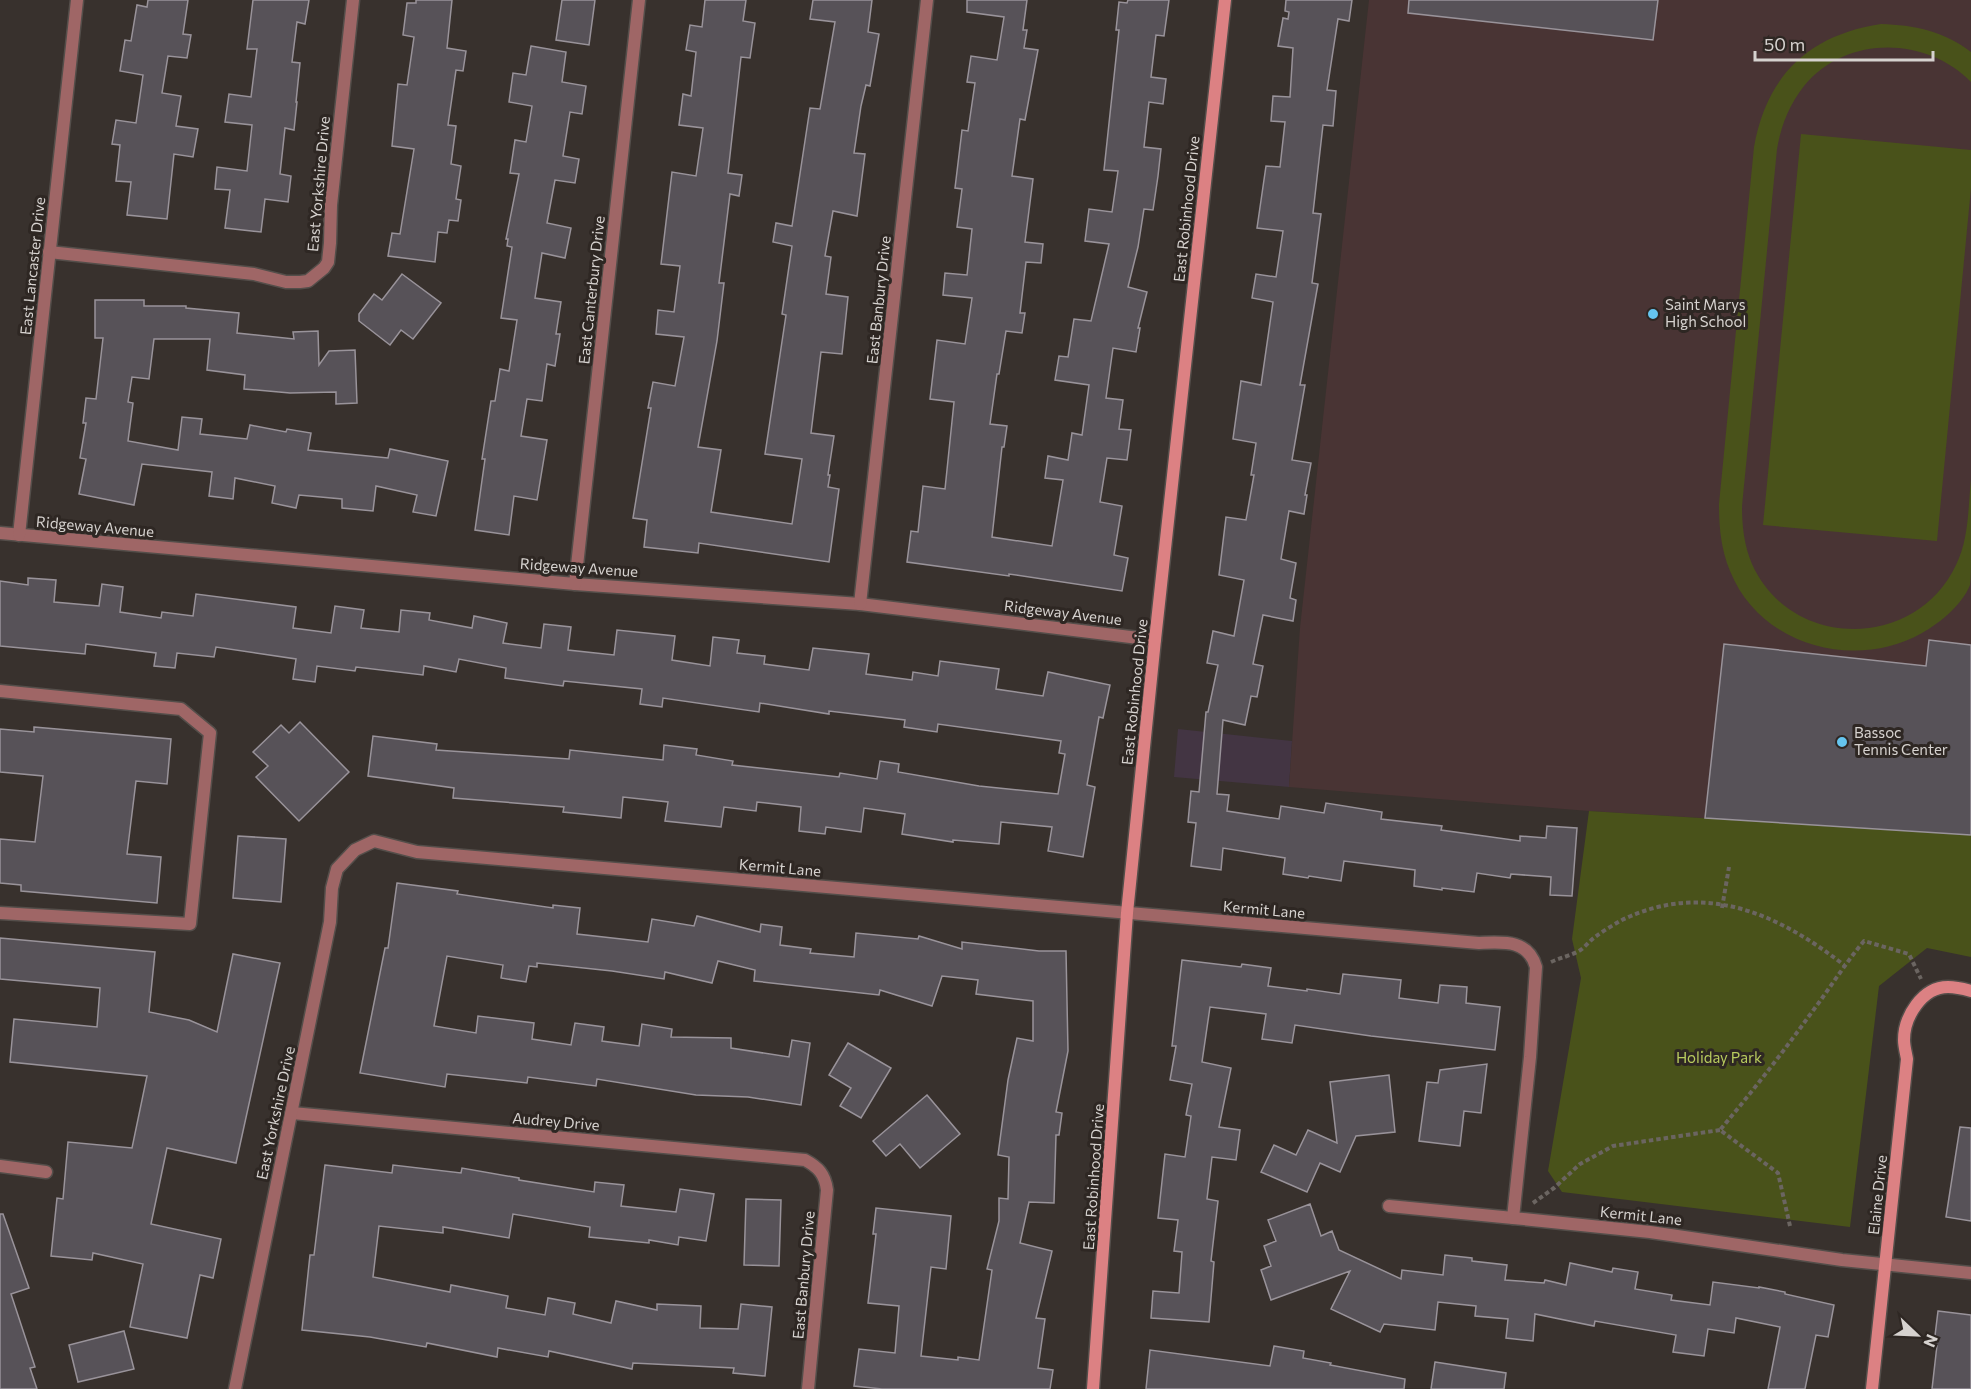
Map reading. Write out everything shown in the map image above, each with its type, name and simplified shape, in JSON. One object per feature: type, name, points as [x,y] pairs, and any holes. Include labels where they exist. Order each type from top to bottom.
[{"type":"street","name":"East Lancaster Drive","points":[[18,535],[77,0]]},
{"type":"street","name":"East Yorkshire Drive","points":[[49,252],[254,274],[286,282],[308,281],[324,268],[329,252],[331,205],[353,0]]},
{"type":"street","name":"East Canterbury Drive","points":[[574,584],[639,0]]},
{"type":"street","name":"East Banbury Drive","points":[[860,604],[927,0]]},
{"type":"street","name":"East Robinhood Drive","points":[[1093,1389],[1127,914],[1225,0]]},
{"type":"street","name":"Ridgeway Avenue","points":[[0,533],[574,584],[860,604],[1155,640]]},
{"type":"street","points":[[0,691],[181,709],[210,733],[190,924],[0,913]]},
{"type":"street","name":"Kermit Lane","points":[[355,850],[374,842],[417,852],[1127,914],[1479,943],[1507,942],[1516,944],[1533,956],[1536,967]]},
{"type":"street","name":"East Yorkshire Drive","points":[[235,1389],[330,922],[332,888],[337,869],[355,850]]},
{"type":"street","points":[[1513,1218],[1530,1057],[1536,967]]},
{"type":"street","points":[[1928,993],[1946,987],[1971,991]]},
{"type":"street","name":"Elaine Drive","points":[[1872,1389],[1907,1059],[1904,1040],[1909,1016],[1928,993]]},
{"type":"street","name":"Audrey Drive","points":[[292,1113],[805,1160],[816,1166]]},
{"type":"street","points":[[0,1166],[46,1172]]},
{"type":"street","name":"East Banbury Drive","points":[[808,1389],[827,1190],[825,1178],[816,1166]]},
{"type":"street","name":"Kermit Lane","points":[[1389,1206],[1650,1232],[1842,1260],[1971,1273]]},
{"type":"path","points":[[1723,906],[1729,867]]},
{"type":"path","points":[[1536,967],[1579,951],[1622,920],[1657,907],[1694,903],[1756,913],[1778,921],[1844,965]]},
{"type":"path","points":[[1513,1218],[1554,1188],[1580,1164],[1613,1146],[1720,1130],[1810,1016],[1844,965],[1864,941],[1909,954],[1928,993]]},
{"type":"path","points":[[1720,1130],[1778,1173],[1790,1226]]},
{"type":"shaded area","name":"Saint Marys High School","points":[[1369,0],[1971,0],[1971,835],[1589,811],[1289,787],[1300,628]]},
{"type":"shaded area","points":[[1178,729],[1292,741],[1289,787],[1174,777]]},
{"type":"green space","points":[[1881,24],[1928,30],[1961,45],[1971,52],[1971,82],[1953,67],[1932,56],[1909,50],[1886,48],[1863,50],[1841,57],[1821,69],[1804,86],[1790,108],[1783,124],[1777,149],[1742,506],[1744,535],[1752,564],[1770,593],[1795,613],[1823,625],[1854,629],[1884,625],[1913,613],[1937,593],[1956,565],[1966,534],[1971,480],[1971,579],[1962,600],[1943,619],[1922,633],[1896,644],[1868,650],[1840,650],[1812,644],[1786,634],[1763,618],[1744,597],[1724,555],[1719,504],[1754,147],[1760,121],[1781,79],[1795,63],[1813,49],[1833,38],[1855,29]]},
{"type":"green space","points":[[1801,134],[1971,150],[1971,188],[1937,541],[1763,525]]},
{"type":"green space","name":"Holiday Park","points":[[1589,811],[1971,835],[1971,957],[1927,948],[1879,986],[1850,1227],[1562,1192],[1548,1171],[1581,978],[1572,939]]},
{"type":"building","points":[[148,0],[188,0],[183,34],[191,35],[187,58],[168,56],[162,93],[181,96],[176,126],[198,129],[193,157],[174,154],[167,219],[127,215],[131,182],[116,181],[120,145],[112,144],[116,120],[136,123],[143,75],[120,71],[125,40],[131,41],[137,5],[147,7]]},
{"type":"building","points":[[253,0],[309,0],[305,24],[297,22],[292,62],[300,63],[294,130],[285,128],[280,174],[291,176],[288,202],[265,199],[261,232],[225,228],[230,190],[215,189],[217,167],[247,171],[252,125],[225,122],[229,94],[251,97],[257,49],[247,49]]},
{"type":"building","points":[[416,0],[452,0],[447,48],[466,51],[463,71],[456,70],[448,125],[456,126],[451,164],[461,166],[456,199],[461,200],[458,221],[449,220],[447,233],[438,232],[435,262],[388,256],[392,233],[400,234],[414,149],[392,146],[398,84],[407,85],[414,37],[403,35],[407,3],[416,3]]},
{"type":"building","points":[[562,0],[595,0],[589,45],[556,40]]},
{"type":"building","points":[[705,0],[746,0],[743,21],[755,23],[750,58],[741,57],[728,173],[742,175],[739,196],[730,194],[719,283],[724,283],[717,341],[698,447],[721,450],[711,512],[792,524],[802,459],[765,454],[786,315],[782,314],[792,246],[773,242],[776,223],[792,226],[810,108],[820,109],[835,22],[810,19],[813,0],[872,0],[868,32],[879,34],[870,86],[866,85],[861,106],[854,153],[865,154],[857,216],[833,211],[825,256],[831,257],[826,294],[848,297],[842,354],[821,352],[811,433],[834,436],[828,487],[839,489],[829,562],[699,543],[698,553],[644,547],[647,520],[633,518],[651,408],[648,408],[653,382],[675,386],[684,337],[656,334],[658,310],[674,312],[680,266],[661,264],[672,172],[696,176],[703,128],[679,125],[683,94],[691,96],[696,52],[686,50],[690,25],[702,27]]},
{"type":"building","points":[[967,0],[1027,0],[1023,30],[1027,30],[1024,48],[1038,50],[1025,120],[1020,119],[1012,176],[1033,179],[1025,242],[1043,244],[1041,263],[1026,262],[1020,313],[1025,313],[1022,333],[1006,331],[999,374],[997,374],[990,424],[1007,426],[1004,447],[1002,447],[992,537],[1052,546],[1063,480],[1045,478],[1048,456],[1068,460],[1072,433],[1082,435],[1089,385],[1055,380],[1059,356],[1068,357],[1074,319],[1091,321],[1109,244],[1085,241],[1089,209],[1112,212],[1118,171],[1104,170],[1119,30],[1116,30],[1119,2],[1169,0],[1164,36],[1156,35],[1151,77],[1166,79],[1163,104],[1149,102],[1144,147],[1161,149],[1158,176],[1153,210],[1144,209],[1128,287],[1147,292],[1138,328],[1140,328],[1136,352],[1113,348],[1106,398],[1123,400],[1119,429],[1131,430],[1127,460],[1107,458],[1100,502],[1122,506],[1114,555],[1128,558],[1122,591],[907,562],[911,531],[918,532],[923,486],[945,489],[954,402],[930,399],[937,340],[965,344],[972,298],[943,295],[945,273],[967,275],[972,229],[957,227],[962,189],[955,188],[962,130],[968,131],[975,83],[967,82],[971,56],[997,60],[1004,17],[967,12]]},
{"type":"building","points":[[1286,0],[1352,0],[1349,21],[1338,19],[1327,90],[1336,91],[1333,126],[1323,125],[1313,213],[1321,214],[1312,283],[1318,284],[1300,385],[1305,385],[1292,460],[1311,463],[1304,514],[1289,511],[1281,559],[1296,563],[1290,598],[1296,600],[1293,621],[1263,615],[1253,664],[1263,666],[1257,697],[1251,696],[1245,725],[1223,720],[1217,794],[1229,795],[1227,811],[1279,819],[1281,806],[1324,813],[1326,803],[1382,812],[1381,819],[1442,826],[1441,830],[1520,841],[1520,836],[1546,838],[1547,826],[1577,828],[1572,896],[1550,895],[1551,877],[1511,874],[1510,878],[1477,873],[1474,892],[1442,888],[1442,890],[1414,886],[1415,870],[1344,861],[1341,881],[1309,876],[1308,878],[1283,874],[1285,858],[1223,848],[1221,870],[1191,866],[1196,823],[1188,822],[1191,791],[1199,792],[1206,712],[1208,712],[1218,665],[1207,663],[1213,631],[1234,636],[1244,580],[1219,575],[1226,517],[1246,520],[1254,475],[1251,475],[1256,443],[1233,439],[1241,381],[1261,385],[1273,302],[1252,298],[1256,274],[1276,277],[1283,231],[1257,228],[1266,166],[1280,167],[1285,122],[1271,121],[1273,96],[1290,97],[1293,48],[1278,46],[1283,18],[1288,19],[1289,12],[1285,11]]},
{"type":"building","points":[[1409,0],[1658,0],[1653,40],[1408,13]]},
{"type":"building","points":[[531,46],[566,52],[562,82],[586,86],[582,114],[570,112],[563,156],[579,159],[575,183],[555,180],[547,223],[571,228],[565,258],[542,253],[535,298],[561,302],[556,334],[560,334],[555,366],[547,364],[542,401],[527,399],[521,436],[547,440],[537,500],[514,496],[509,535],[475,530],[491,401],[495,401],[500,369],[509,371],[517,320],[501,318],[512,247],[507,246],[508,239],[506,239],[519,174],[510,173],[515,140],[526,142],[532,106],[509,102],[513,73],[526,75]]},
{"type":"building","points":[[402,274],[441,303],[413,339],[401,330],[390,345],[359,321],[359,314],[374,294],[382,300]]},
{"type":"building","points":[[95,300],[144,300],[144,306],[186,306],[186,308],[239,313],[237,333],[294,339],[293,332],[318,331],[319,365],[329,351],[355,350],[357,403],[336,404],[336,392],[290,393],[244,389],[245,375],[207,370],[210,339],[154,339],[149,379],[132,377],[128,402],[133,403],[128,441],[178,450],[182,417],[202,419],[200,434],[247,439],[250,425],[286,432],[287,429],[311,433],[308,450],[388,458],[390,449],[448,461],[436,516],[413,512],[417,495],[376,486],[373,511],[342,508],[342,499],[299,495],[296,508],[272,503],[275,486],[235,478],[233,499],[209,496],[212,472],[142,464],[134,505],[79,494],[86,459],[80,458],[86,423],[83,423],[86,398],[96,399],[103,338],[95,338]]},
{"type":"building","points":[[28,578],[56,580],[54,602],[99,606],[102,584],[123,587],[120,612],[161,618],[162,612],[193,616],[196,594],[296,607],[293,628],[331,633],[335,606],[364,610],[361,628],[399,632],[401,610],[430,613],[429,620],[472,628],[474,616],[507,623],[503,643],[541,648],[544,624],[571,627],[568,650],[614,655],[617,630],[675,636],[672,660],[710,666],[713,637],[739,640],[737,653],[765,656],[764,664],[809,670],[813,648],[869,654],[866,674],[912,680],[913,672],[938,676],[940,661],[999,669],[996,689],[1043,696],[1048,672],[1110,685],[1103,718],[1099,717],[1087,785],[1095,787],[1083,857],[1048,851],[1052,827],[1001,822],[999,844],[953,840],[953,842],[902,834],[905,814],[864,808],[861,832],[826,827],[825,834],[799,831],[801,807],[757,802],[756,811],[724,807],[721,827],[665,821],[668,802],[623,797],[621,818],[563,812],[564,807],[453,798],[454,788],[368,776],[373,736],[437,744],[436,750],[569,759],[570,750],[663,760],[664,745],[697,749],[696,755],[733,761],[732,765],[839,777],[840,773],[877,779],[880,761],[899,764],[898,772],[979,786],[1058,794],[1065,754],[1059,753],[1061,741],[938,724],[937,732],[904,727],[905,720],[829,711],[829,714],[760,703],[759,712],[663,698],[662,707],[640,704],[642,689],[564,681],[563,686],[505,678],[506,668],[459,659],[456,672],[424,666],[423,675],[356,667],[355,671],[317,666],[315,682],[293,679],[296,659],[216,647],[214,657],[177,653],[175,668],[154,666],[156,653],[86,644],[85,654],[0,646],[0,581],[28,585]]},
{"type":"building","name":"Bassoc Tennis Center","points":[[1929,640],[1971,645],[1971,835],[1705,818],[1724,644],[1926,666]]},
{"type":"building","points":[[300,722],[349,772],[299,821],[256,777],[268,766],[253,752],[281,725],[289,733]]},
{"type":"building","points":[[34,727],[171,739],[167,784],[136,781],[127,854],[161,857],[157,903],[21,891],[21,885],[0,883],[0,839],[35,842],[43,776],[0,772],[0,729],[34,732]]},
{"type":"building","points":[[238,836],[286,839],[281,902],[233,898]]},
{"type":"building","points":[[397,883],[553,908],[553,905],[580,908],[577,934],[648,942],[652,919],[694,926],[697,916],[760,932],[761,924],[782,927],[780,945],[811,949],[810,953],[854,957],[856,933],[918,939],[919,936],[962,949],[962,942],[1039,951],[1066,951],[1068,1051],[1056,1112],[1062,1113],[1059,1135],[1056,1135],[1054,1203],[1029,1202],[1020,1243],[1052,1251],[1036,1318],[1045,1319],[1038,1368],[1053,1370],[1050,1389],[882,1389],[854,1386],[859,1349],[895,1353],[899,1306],[868,1303],[876,1234],[873,1234],[876,1208],[951,1216],[946,1269],[931,1267],[921,1356],[979,1360],[992,1270],[987,1269],[999,1221],[999,1198],[1008,1199],[1009,1157],[998,1155],[1008,1080],[1017,1038],[1033,1041],[1033,1001],[976,994],[978,980],[942,976],[932,1006],[880,990],[879,995],[754,981],[755,970],[718,961],[712,983],[665,972],[664,979],[537,963],[537,967],[529,966],[526,982],[501,978],[503,965],[447,956],[434,1026],[476,1033],[478,1016],[534,1023],[532,1039],[571,1045],[575,1023],[604,1027],[602,1041],[639,1046],[642,1024],[672,1029],[671,1037],[731,1038],[731,1048],[789,1057],[792,1040],[810,1043],[801,1105],[748,1097],[696,1095],[597,1079],[596,1086],[528,1077],[527,1083],[447,1074],[445,1087],[360,1073],[385,948],[388,948]]},
{"type":"building","points":[[0,938],[155,952],[149,1012],[189,1020],[217,1032],[233,954],[280,963],[236,1163],[167,1148],[151,1224],[221,1239],[213,1278],[200,1275],[187,1338],[130,1327],[143,1264],[93,1253],[92,1260],[51,1256],[57,1198],[63,1199],[68,1142],[132,1148],[147,1076],[10,1062],[14,1019],[97,1027],[100,988],[0,979]]},
{"type":"building","points":[[1182,960],[1271,968],[1268,986],[1307,991],[1307,989],[1340,994],[1343,974],[1401,980],[1399,998],[1438,1003],[1440,985],[1467,987],[1466,1003],[1500,1007],[1495,1050],[1295,1025],[1292,1043],[1262,1039],[1266,1014],[1210,1007],[1202,1062],[1231,1068],[1219,1127],[1240,1130],[1236,1160],[1212,1157],[1207,1199],[1218,1201],[1211,1261],[1214,1262],[1209,1322],[1151,1318],[1153,1291],[1179,1293],[1182,1252],[1174,1251],[1178,1220],[1158,1218],[1165,1154],[1185,1157],[1191,1116],[1186,1115],[1192,1084],[1170,1080],[1176,1046],[1172,1046]]},
{"type":"building","points":[[848,1043],[891,1068],[861,1118],[840,1106],[851,1088],[829,1075]]},
{"type":"building","points":[[1487,1064],[1481,1113],[1464,1111],[1460,1146],[1419,1141],[1427,1082],[1438,1083],[1440,1070]]},
{"type":"building","points":[[1389,1075],[1395,1132],[1356,1136],[1340,1172],[1320,1163],[1307,1192],[1261,1172],[1274,1145],[1296,1155],[1308,1130],[1337,1143],[1330,1082]]},
{"type":"building","points":[[927,1095],[960,1134],[920,1168],[900,1144],[886,1156],[873,1141]]},
{"type":"building","points":[[1960,1127],[1971,1128],[1971,1221],[1946,1217]]},
{"type":"building","points":[[325,1165],[392,1173],[393,1165],[461,1173],[462,1168],[594,1192],[595,1182],[624,1185],[621,1206],[676,1212],[680,1189],[714,1194],[706,1241],[679,1237],[678,1245],[649,1240],[649,1243],[589,1237],[590,1227],[513,1214],[509,1238],[443,1227],[443,1233],[379,1226],[373,1277],[450,1292],[451,1285],[508,1296],[506,1308],[545,1315],[548,1298],[575,1303],[573,1314],[611,1323],[616,1301],[657,1310],[657,1304],[701,1306],[700,1328],[738,1329],[741,1304],[772,1307],[765,1376],[733,1373],[734,1368],[633,1363],[632,1369],[549,1351],[548,1357],[498,1348],[497,1357],[427,1343],[426,1347],[370,1337],[302,1330],[310,1255],[314,1255]]},
{"type":"building","points":[[746,1199],[781,1200],[779,1266],[744,1265]]},
{"type":"building","points":[[1310,1204],[1321,1236],[1332,1231],[1339,1250],[1401,1279],[1402,1270],[1443,1275],[1445,1255],[1507,1265],[1505,1280],[1544,1283],[1545,1280],[1566,1285],[1570,1263],[1612,1272],[1613,1268],[1638,1272],[1635,1289],[1672,1295],[1671,1300],[1710,1305],[1713,1282],[1759,1287],[1834,1305],[1828,1337],[1816,1335],[1805,1389],[1768,1389],[1780,1327],[1736,1318],[1734,1333],[1708,1329],[1704,1356],[1673,1352],[1676,1335],[1595,1321],[1594,1326],[1535,1314],[1533,1341],[1506,1338],[1508,1319],[1475,1316],[1476,1306],[1438,1302],[1435,1330],[1384,1324],[1380,1332],[1331,1309],[1350,1271],[1271,1300],[1261,1270],[1271,1266],[1264,1246],[1276,1241],[1268,1220]]},
{"type":"building","points":[[0,1214],[3,1214],[29,1288],[11,1294],[35,1367],[30,1368],[37,1389],[0,1389]]},
{"type":"building","points":[[1938,1311],[1971,1315],[1971,1389],[1932,1389]]},
{"type":"building","points":[[124,1331],[134,1369],[78,1382],[69,1345]]},
{"type":"building","points":[[1274,1346],[1304,1351],[1303,1358],[1331,1363],[1330,1365],[1405,1379],[1404,1389],[1146,1389],[1150,1350],[1270,1366]]},
{"type":"building","points":[[1435,1362],[1506,1373],[1504,1389],[1431,1389]]},
{"type":"place","name":"Saint Marys High School","points":[[1653,314]]},
{"type":"place","name":"Bassoc Tennis Center","points":[[1842,742]]}]
